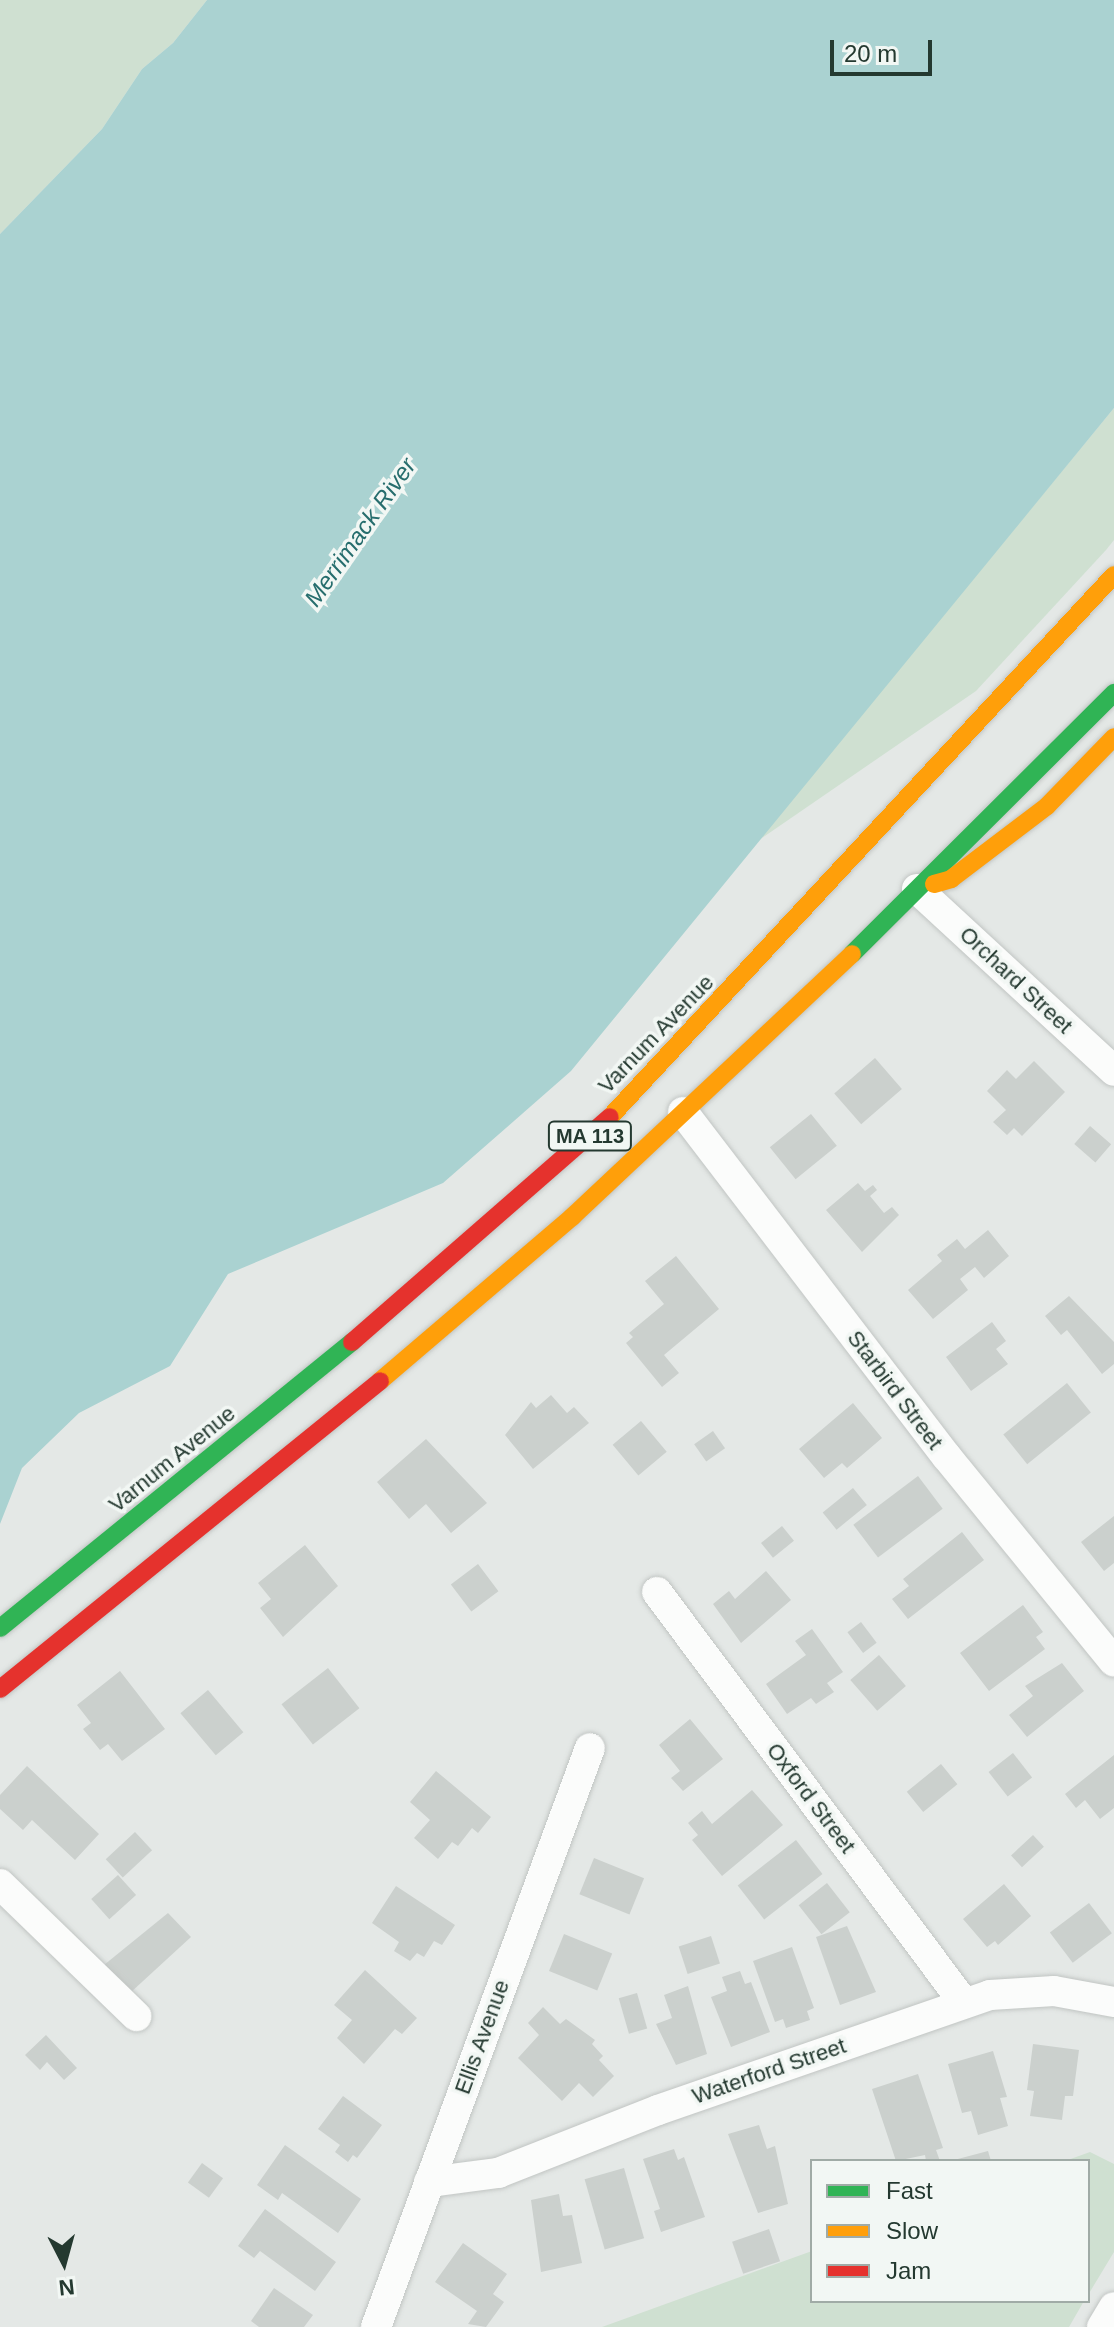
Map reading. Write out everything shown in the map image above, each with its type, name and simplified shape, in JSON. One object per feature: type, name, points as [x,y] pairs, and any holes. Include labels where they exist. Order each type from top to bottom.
[{"type":"main road","name":"Varnum Avenue","points":[[0,1628],[296,1391],[624,1104],[1114,575]]},
{"type":"main road","name":"MA 113","points":[[0,1689],[399,1365],[572,1217],[917,889],[1114,693]]},
{"type":"main road","points":[[917,889],[951,879],[1047,806],[1114,737]]},
{"type":"street","name":"Orchard Street","points":[[917,889],[1114,1071]]},
{"type":"street","name":"Starbird Street","points":[[683,1112],[947,1457],[1114,1662]]},
{"type":"street","name":"Oxford Street","points":[[657,1592],[964,2003]]},
{"type":"street","name":"Ellis Avenue","points":[[376,2327],[590,1748]]},
{"type":"street","points":[[0,1884],[136,2016]]},
{"type":"street","name":"Waterford Street","points":[[429,2182],[498,2173],[658,2110],[964,2003],[1024,1990],[1114,2002]]},
{"type":"street","points":[[1102,2327],[1114,2307]]},
{"type":"green space","points":[[0,0],[207,0],[173,43],[142,69],[102,129],[0,234]]},
{"type":"green space","points":[[1114,408],[1114,540],[1106,550],[976,691],[756,842]]},
{"type":"green space","points":[[1090,2152],[1114,2164],[1114,2252],[1090,2292],[1090,2159],[1071,2159]]},
{"type":"green space","points":[[810,2252],[810,2303],[1083,2303],[1069,2327],[602,2327]]},
{"type":"water","name":"Merrimack River","points":[[207,0],[1114,0],[1114,408],[571,1071],[443,1183],[228,1274],[170,1366],[79,1413],[22,1468],[0,1524],[0,234],[102,129],[142,69],[173,43]]},
{"type":"building","points":[[875,1058],[902,1089],[861,1124],[834,1093]]},
{"type":"building","points":[[1034,1061],[1065,1092],[1022,1136],[1014,1128],[1007,1135],[993,1122],[1006,1110],[987,1091],[1007,1070],[1016,1079]]},
{"type":"building","points":[[811,1114],[837,1146],[796,1179],[770,1147]]},
{"type":"building","points":[[1090,1126],[1111,1144],[1095,1162],[1074,1144]]},
{"type":"building","points":[[858,1183],[865,1191],[873,1185],[877,1190],[870,1196],[884,1213],[892,1207],[899,1215],[862,1252],[826,1210]]},
{"type":"building","points":[[988,1230],[1009,1256],[984,1278],[975,1267],[960,1279],[968,1290],[933,1319],[908,1290],[942,1261],[937,1255],[957,1239],[965,1249]]},
{"type":"building","points":[[676,1256],[719,1309],[664,1355],[679,1373],[662,1387],[626,1343],[633,1337],[629,1333],[664,1304],[645,1281]]},
{"type":"building","points":[[1069,1296],[1114,1342],[1114,1364],[1102,1374],[1067,1330],[1061,1335],[1045,1316]]},
{"type":"building","points":[[992,1322],[1006,1341],[996,1349],[1008,1364],[971,1391],[946,1357]]},
{"type":"building","points":[[1067,1383],[1091,1413],[1027,1464],[1003,1435]]},
{"type":"building","points":[[551,1395],[567,1413],[574,1407],[589,1423],[533,1469],[505,1435],[531,1402],[536,1408]]},
{"type":"building","points":[[853,1403],[882,1438],[847,1468],[842,1463],[824,1478],[799,1449]]},
{"type":"building","points":[[641,1421],[667,1452],[638,1475],[613,1445]]},
{"type":"building","points":[[713,1431],[725,1448],[706,1461],[694,1444]]},
{"type":"building","points":[[426,1439],[487,1503],[451,1533],[426,1504],[409,1519],[377,1482]]},
{"type":"building","points":[[918,1476],[943,1509],[878,1557],[853,1525]]},
{"type":"building","points":[[853,1488],[867,1505],[837,1530],[823,1513]]},
{"type":"building","points":[[1114,1516],[1114,1563],[1104,1571],[1081,1542]]},
{"type":"building","points":[[782,1526],[794,1541],[773,1558],[761,1543]]},
{"type":"building","points":[[962,1532],[984,1560],[908,1619],[892,1599],[909,1586],[903,1579]]},
{"type":"building","points":[[305,1545],[338,1586],[283,1637],[260,1608],[271,1599],[258,1583]]},
{"type":"building","points":[[478,1564],[498,1591],[471,1612],[451,1584]]},
{"type":"building","points":[[766,1571],[791,1600],[741,1643],[713,1604],[729,1591],[735,1599]]},
{"type":"building","points":[[1023,1605],[1043,1632],[1036,1637],[1045,1649],[989,1691],[960,1653]]},
{"type":"building","points":[[861,1622],[877,1643],[863,1653],[847,1632]]},
{"type":"building","points":[[812,1629],[843,1672],[827,1683],[834,1692],[816,1704],[811,1698],[787,1714],[766,1684],[806,1655],[795,1641]]},
{"type":"building","points":[[879,1655],[906,1686],[877,1711],[850,1680]]},
{"type":"building","points":[[1062,1663],[1084,1691],[1027,1737],[1009,1715],[1033,1696],[1025,1686]]},
{"type":"building","points":[[328,1668],[359,1708],[313,1745],[282,1704]]},
{"type":"building","points":[[120,1671],[165,1729],[122,1761],[108,1744],[100,1750],[83,1729],[91,1723],[77,1705]]},
{"type":"building","points":[[208,1690],[243,1732],[216,1755],[180,1713]]},
{"type":"building","points":[[690,1719],[723,1759],[683,1791],[671,1778],[680,1771],[659,1745]]},
{"type":"building","points":[[1013,1753],[1032,1777],[1008,1797],[989,1772]]},
{"type":"building","points":[[1114,1755],[1114,1808],[1100,1819],[1085,1800],[1076,1808],[1065,1794]]},
{"type":"building","points":[[941,1764],[957,1784],[923,1812],[907,1792]]},
{"type":"building","points":[[27,1766],[99,1834],[75,1860],[32,1820],[23,1830],[0,1809],[0,1795]]},
{"type":"building","points":[[436,1771],[491,1817],[478,1833],[472,1828],[458,1846],[452,1842],[438,1859],[414,1838],[430,1820],[410,1802]]},
{"type":"building","points":[[752,1790],[783,1825],[722,1876],[692,1840],[698,1835],[688,1823],[702,1811],[712,1824]]},
{"type":"building","points":[[135,1832],[152,1850],[123,1878],[106,1859]]},
{"type":"building","points":[[1033,1835],[1044,1847],[1022,1867],[1011,1855]]},
{"type":"building","points":[[796,1840],[822,1874],[764,1919],[738,1886]]},
{"type":"building","points":[[594,1858],[644,1878],[629,1914],[579,1894]]},
{"type":"building","points":[[118,1875],[136,1895],[109,1919],[91,1899]]},
{"type":"building","points":[[827,1883],[850,1912],[821,1934],[799,1905]]},
{"type":"building","points":[[1004,1884],[1031,1916],[998,1945],[995,1941],[987,1947],[963,1919]]},
{"type":"building","points":[[396,1886],[455,1925],[442,1945],[434,1941],[424,1957],[417,1953],[410,1961],[394,1951],[399,1942],[372,1923]]},
{"type":"building","points":[[1089,1903],[1112,1933],[1073,1963],[1050,1932]]},
{"type":"building","points":[[168,1913],[191,1937],[130,1993],[104,1965]]},
{"type":"building","points":[[847,1926],[876,1992],[840,2005],[816,1937]]},
{"type":"building","points":[[564,1934],[612,1953],[597,1991],[549,1971]]},
{"type":"building","points":[[711,1936],[720,1964],[688,1974],[679,1947]]},
{"type":"building","points":[[792,1947],[814,2008],[807,2011],[810,2020],[786,2028],[783,2019],[775,2022],[753,1961]]},
{"type":"building","points":[[365,1970],[417,2018],[402,2034],[395,2029],[364,2064],[337,2038],[352,2020],[334,2005]]},
{"type":"building","points":[[740,1971],[745,1984],[751,1982],[770,2032],[731,2047],[711,1997],[727,1991],[722,1977]]},
{"type":"building","points":[[688,1986],[707,2054],[676,2065],[656,2024],[672,2018],[664,1995]]},
{"type":"building","points":[[637,1993],[647,2029],[629,2034],[619,1998]]},
{"type":"building","points":[[543,2007],[560,2024],[566,2019],[595,2040],[592,2044],[603,2056],[599,2060],[614,2076],[593,2097],[579,2083],[562,2101],[518,2058],[539,2035],[528,2023]]},
{"type":"building","points":[[46,2035],[77,2068],[64,2080],[47,2062],[40,2070],[25,2055]]},
{"type":"building","points":[[1033,2044],[1079,2050],[1073,2096],[1065,2096],[1062,2120],[1030,2116],[1034,2091],[1027,2090]]},
{"type":"building","points":[[993,2051],[1007,2097],[1000,2098],[1008,2126],[978,2135],[971,2111],[962,2113],[948,2064]]},
{"type":"building","points":[[918,2074],[943,2148],[936,2150],[939,2159],[926,2159],[925,2155],[895,2159],[872,2089]]},
{"type":"building","points":[[343,2096],[382,2125],[357,2158],[353,2155],[348,2162],[335,2152],[340,2145],[318,2129]]},
{"type":"building","points":[[759,2125],[767,2149],[775,2146],[788,2204],[758,2213],[728,2134]]},
{"type":"building","points":[[285,2145],[361,2199],[338,2233],[282,2193],[278,2200],[257,2185]]},
{"type":"building","points":[[674,2149],[678,2160],[684,2157],[705,2217],[661,2232],[654,2211],[660,2209],[643,2159]]},
{"type":"building","points":[[988,2151],[990,2159],[958,2159]]},
{"type":"building","points":[[202,2163],[223,2178],[209,2198],[188,2182]]},
{"type":"building","points":[[624,2168],[644,2238],[605,2249],[585,2179]]},
{"type":"building","points":[[559,2194],[563,2216],[572,2215],[582,2263],[541,2272],[531,2200]]},
{"type":"building","points":[[265,2209],[336,2262],[315,2291],[260,2251],[254,2258],[238,2246]]},
{"type":"building","points":[[769,2229],[780,2261],[743,2274],[732,2242]]},
{"type":"building","points":[[463,2243],[507,2274],[493,2294],[504,2302],[486,2327],[468,2324],[477,2311],[435,2282]]},
{"type":"building","points":[[274,2288],[313,2315],[304,2327],[259,2327],[251,2321]]},
{"type":"traffic: fast","points":[[852,954],[1114,693]]},
{"type":"traffic: fast","points":[[0,1628],[352,1342]]},
{"type":"traffic: slow","points":[[610,1117],[1114,575]]},
{"type":"traffic: slow","points":[[934,884],[951,879],[1047,806],[1114,737]]},
{"type":"traffic: slow","points":[[380,1381],[572,1217],[852,954]]},
{"type":"traffic: jam","points":[[352,1342],[610,1117]]},
{"type":"traffic: jam","points":[[0,1689],[380,1381]]}]
